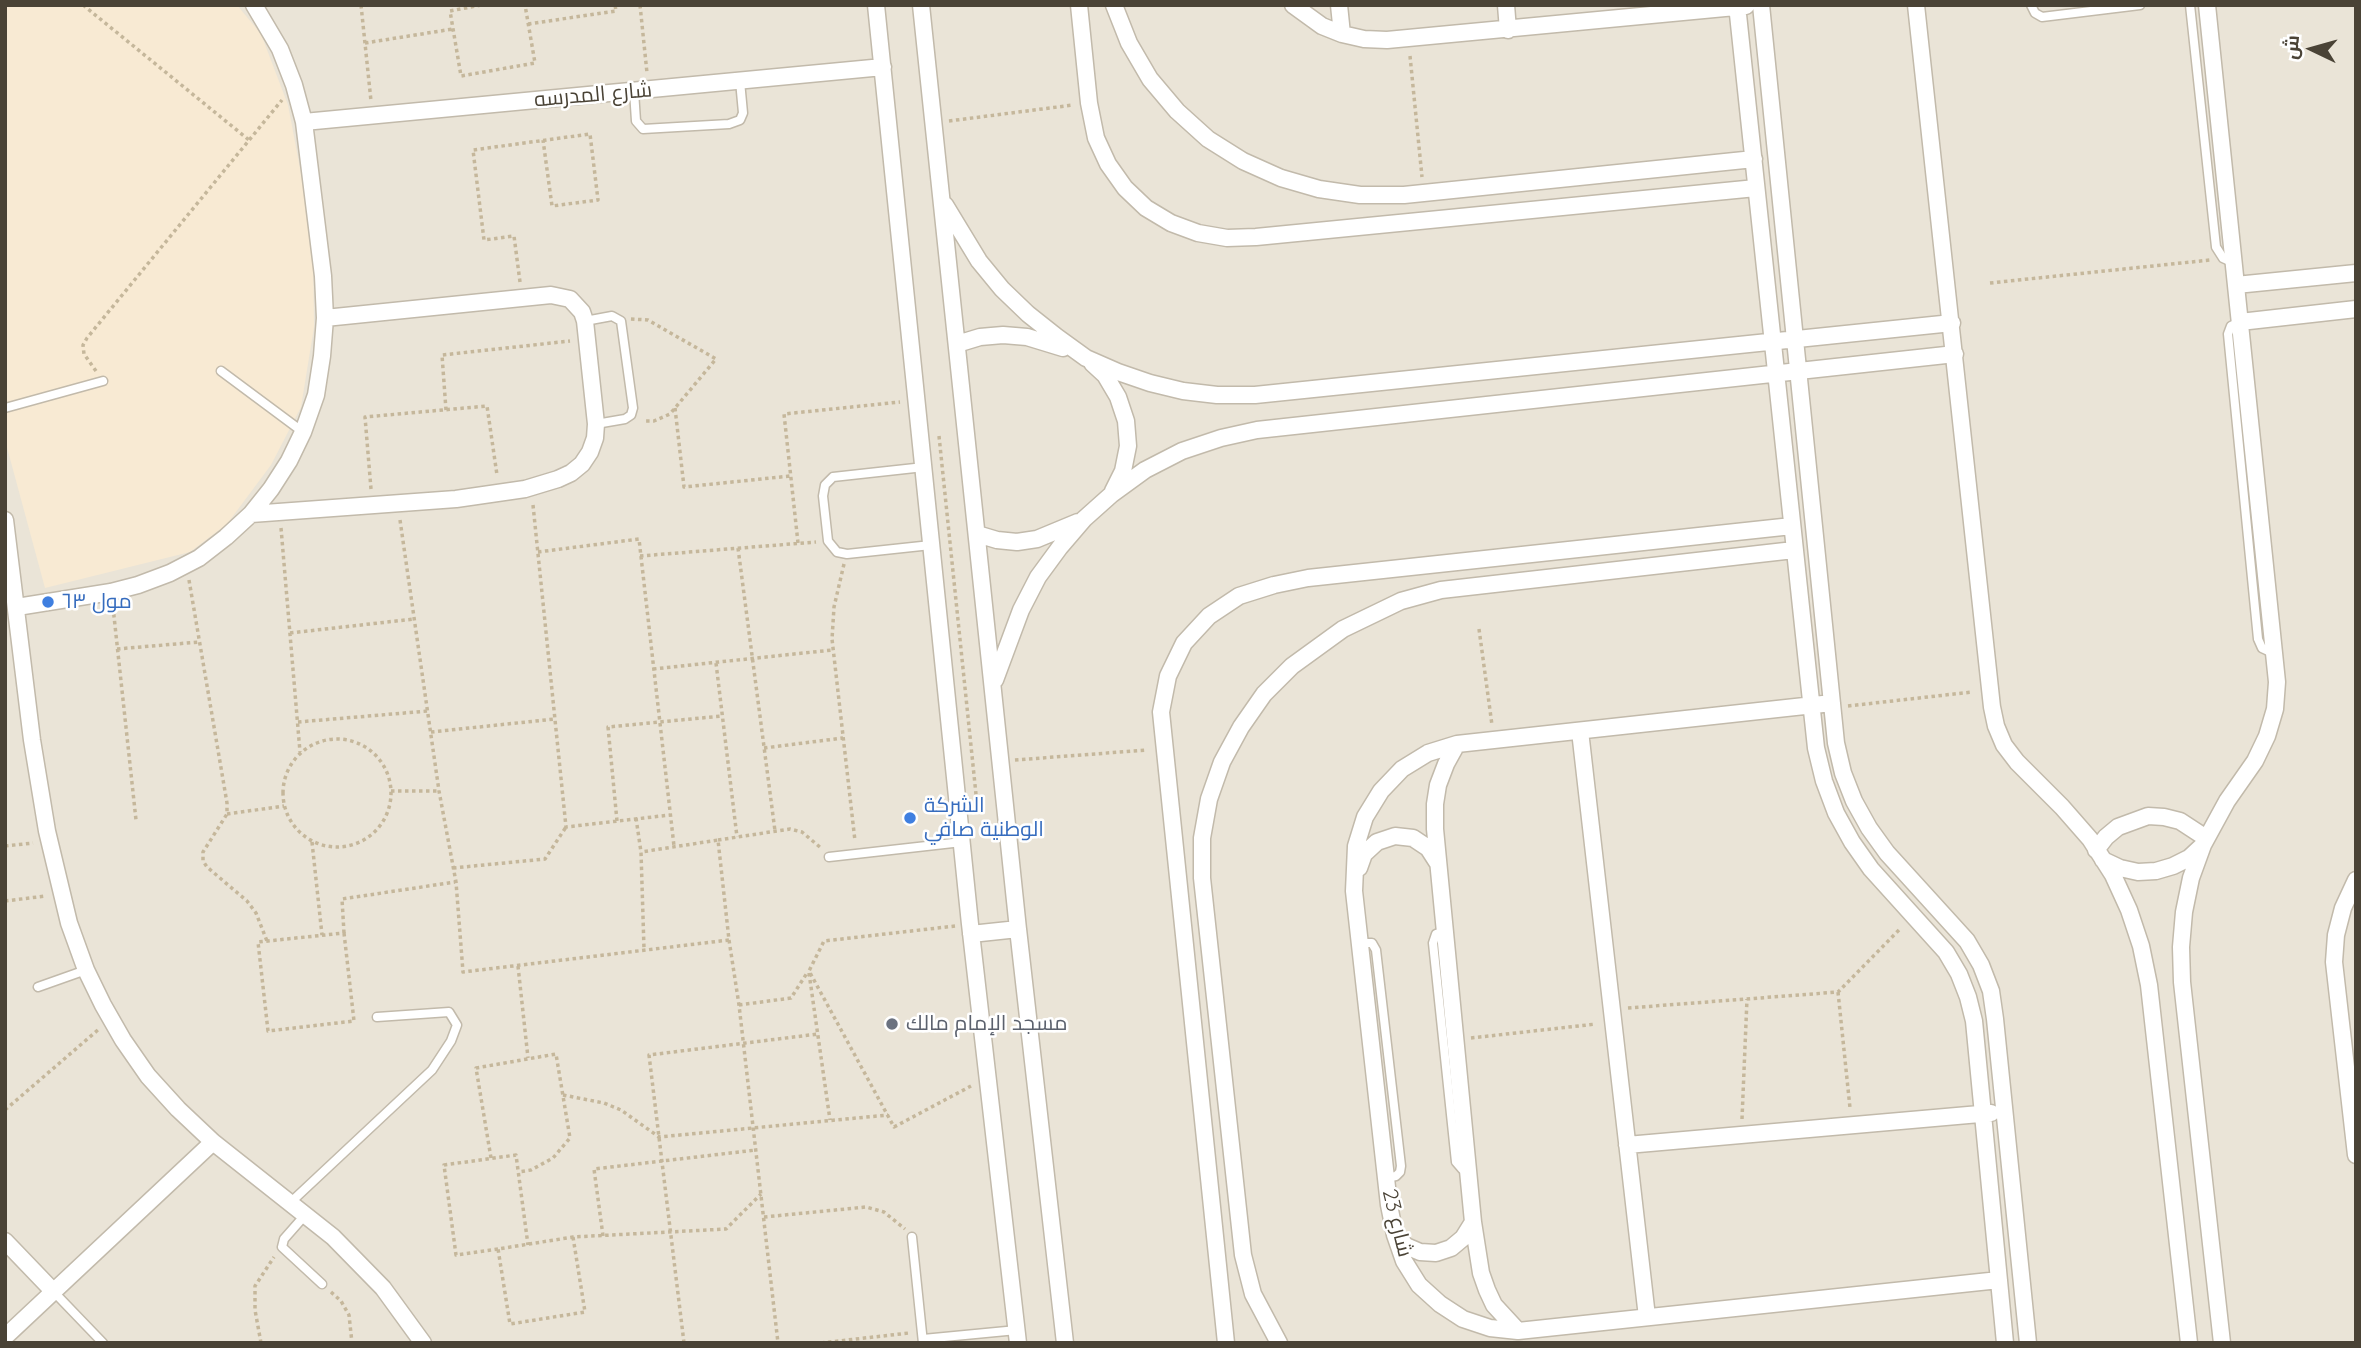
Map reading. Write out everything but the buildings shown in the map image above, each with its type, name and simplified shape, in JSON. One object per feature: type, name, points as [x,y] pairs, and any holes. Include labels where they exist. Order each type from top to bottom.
[{"type":"street","points":[[17,607],[138,586],[187,564],[226,537],[251,514],[289,461],[303,432],[316,394],[322,356],[325,318],[323,276],[304,122],[280,49],[254,5]]},
{"type":"street","points":[[876,5],[971,929],[1018,1336]]},
{"type":"street","points":[[921,5],[1018,929],[1065,1343]]},
{"type":"street","points":[[1079,5],[1089,103],[1096,138],[1108,164],[1125,188],[1146,208],[1171,223],[1198,233],[1227,238],[1756,188]]},
{"type":"street","points":[[1114,5],[1129,43],[1150,79],[1197,130],[1243,162],[1281,178],[1319,189],[1360,195],[1424,193],[1754,159]]},
{"type":"street","points":[[1293,5],[1322,26],[1342,34],[1364,39],[1409,40],[1741,6],[1756,188],[1816,748],[1836,813],[1852,842],[1871,869],[1946,952],[1969,997],[1974,1021],[2005,1343]]},
{"type":"street","points":[[1339,5],[1342,34]]},
{"type":"street","points":[[1506,5],[1508,30]]},
{"type":"street","points":[[1760,5],[1836,743],[1843,773],[1869,828],[1887,853],[1967,941],[1981,965],[1991,991],[2028,1343]]},
{"type":"street","points":[[1916,5],[1989,690],[1996,726],[2004,745],[2017,762],[2062,807],[2100,855],[2129,910],[2141,946],[2149,985],[2189,1343]]},
{"type":"street","points":[[2207,5],[2228,261],[2236,285],[2277,682],[2275,709],[2267,736],[2255,761],[2227,801],[2204,842],[2191,878],[2181,947],[2182,982],[2222,1343]]},
{"type":"street","name":"شارع المدرسه","points":[[304,122],[883,67]]},
{"type":"street","points":[[941,199],[972,251],[1002,289],[1028,314],[1105,375],[1118,397],[1126,421],[1128,446],[1123,471],[1112,494]]},
{"type":"street","points":[[2236,285],[2356,273]]},
{"type":"street","points":[[251,514],[398,504],[500,493],[558,479],[582,464],[590,452],[596,424],[585,321],[582,312],[570,299],[551,295],[325,318]]},
{"type":"street","points":[[2240,322],[2356,309]]},
{"type":"street","points":[[957,344],[980,337],[1027,337],[1051,343],[1150,383],[1217,395],[1255,395],[1952,323]]},
{"type":"street","points":[[993,685],[1021,610],[1038,577],[1060,547],[1084,519],[1112,494],[1145,470],[1182,451],[1257,429],[1955,354]]},
{"type":"street","points":[[977,534],[1007,541],[1037,539],[1084,519]]},
{"type":"street","points":[[5,520],[33,751],[49,841],[69,923],[86,970],[111,1018],[148,1076],[213,1142],[306,1214],[359,1262],[405,1316],[423,1343]]},
{"type":"street","points":[[1226,1343],[1163,748],[1163,700],[1168,676],[1184,643],[1209,616],[1239,596],[1308,578],[1792,526]]},
{"type":"street","points":[[1279,1343],[1253,1294],[1243,1255],[1202,878],[1202,838],[1209,799],[1228,750],[1241,727],[1264,694],[1292,666],[1343,629],[1401,601],[1441,590],[1794,550]]},
{"type":"street","name":"شارع 23","points":[[1832,706],[1811,706],[1457,744],[1428,753],[1402,769],[1381,791],[1365,817],[1356,846],[1354,891],[1386,1178],[1395,1235],[1404,1261],[1419,1285],[1440,1304],[1463,1319],[1490,1328],[1518,1331],[1999,1280]]},
{"type":"street","points":[[1580,731],[1647,1317]]},
{"type":"street","points":[[1457,744],[1438,785],[1435,804],[1438,864],[1468,1170],[1481,1273],[1500,1312],[1518,1331]]},
{"type":"street","points":[[2100,855],[2106,837],[2118,827],[2148,816],[2180,821],[2204,842]]},
{"type":"street","points":[[1354,891],[1364,854],[1377,842],[1395,836],[1413,838],[1428,848],[1438,864]]},
{"type":"street","points":[[2100,855],[2129,870],[2156,871],[2181,862],[2204,842]]},
{"type":"street","points":[[2356,880],[2343,908],[2336,934],[2334,962],[2351,1071],[2356,1155]]},
{"type":"street","points":[[971,929],[1018,929]]},
{"type":"street","points":[[1197,1069],[1221,1064]]},
{"type":"street","points":[[1627,1145],[2005,1111]]},
{"type":"street","points":[[5,1337],[213,1142]]},
{"type":"street","points":[[1395,1235],[1406,1246],[1420,1252],[1436,1253],[1451,1248],[1474,1222]]},
{"type":"street","points":[[5,1241],[54,1291]]},
{"type":"lane","points":[[2031,5],[2035,13],[2042,17],[2140,5]]},
{"type":"lane","points":[[2190,5],[2216,247],[2228,261]]},
{"type":"lane","points":[[641,90],[636,121],[643,129],[729,124],[740,120],[743,113],[740,80]]},
{"type":"lane","points":[[585,321],[612,316],[619,318],[633,408],[631,415],[625,419],[596,424]]},
{"type":"lane","points":[[222,371],[303,432]]},
{"type":"lane","points":[[5,408],[103,381]]},
{"type":"lane","points":[[924,467],[839,476],[828,480],[823,491],[828,541],[837,552],[847,554],[932,545]]},
{"type":"lane","points":[[829,856],[962,842]]},
{"type":"lane","points":[[1445,931],[1436,934],[1433,943],[1456,1162],[1462,1169],[1468,1170]]},
{"type":"lane","points":[[38,987],[86,970]]},
{"type":"lane","points":[[291,1202],[432,1070],[451,1041],[457,1025],[449,1012],[377,1017]]},
{"type":"lane","points":[[306,1214],[284,1238],[282,1244],[286,1253],[322,1284]]},
{"type":"lane","points":[[912,1237],[923,1338],[1018,1336]]},
{"type":"lane","points":[[54,1291],[103,1343]]},
{"type":"path","points":[[83,5],[249,140]]},
{"type":"path","points":[[361,5],[373,115]]},
{"type":"path","points":[[481,5],[450,11],[461,76],[535,63],[525,5]]},
{"type":"path","points":[[528,24],[616,12],[615,5]]},
{"type":"path","points":[[640,5],[641,90]]},
{"type":"path","points":[[365,43],[453,29]]},
{"type":"path","points":[[1409,40],[1424,193]]},
{"type":"path","points":[[103,381],[84,354],[83,345],[87,338],[294,85]]},
{"type":"path","points":[[933,122],[1089,103]]},
{"type":"path","points":[[522,298],[514,236],[484,240],[473,150],[590,134],[598,200],[552,206],[543,141]]},
{"type":"path","points":[[1990,283],[2228,261]]},
{"type":"path","points":[[619,318],[648,320],[716,359],[663,419],[654,421],[638,419],[631,415]]},
{"type":"path","points":[[446,410],[442,355],[587,339]]},
{"type":"path","points":[[798,543],[784,414],[917,400]]},
{"type":"path","points":[[373,505],[365,417],[487,406],[500,493]]},
{"type":"path","points":[[675,408],[684,487],[790,476]]},
{"type":"path","points":[[453,868],[545,859],[566,827],[532,487]]},
{"type":"path","points":[[398,504],[439,791],[456,882],[463,972],[729,940]]},
{"type":"path","points":[[280,512],[300,752]]},
{"type":"path","points":[[538,552],[639,539],[674,846]]},
{"type":"path","points":[[640,556],[828,541]]},
{"type":"path","points":[[738,548],[775,831]]},
{"type":"path","points":[[847,554],[832,621],[856,854]]},
{"type":"path","points":[[187,564],[227,814],[202,852],[203,861],[247,901],[256,913],[267,941]]},
{"type":"path","points":[[111,592],[136,820]]},
{"type":"path","points":[[290,633],[414,619]]},
{"type":"path","points":[[1479,629],[1494,740]]},
{"type":"path","points":[[117,649],[200,642]]},
{"type":"path","points":[[653,669],[833,650]]},
{"type":"path","points":[[716,663],[737,837]]},
{"type":"path","points":[[1832,706],[1989,690]]},
{"type":"path","points":[[298,722],[428,710]]},
{"type":"path","points":[[617,821],[608,727],[722,716]]},
{"type":"path","points":[[431,732],[555,719]]},
{"type":"path","points":[[334,738],[358,743],[378,757],[389,779],[391,791],[386,816],[371,835],[360,842],[336,848],[312,842],[294,827],[284,806],[284,783],[293,761],[311,745],[334,738]]},
{"type":"path","points":[[764,748],[843,738]]},
{"type":"path","points":[[1001,762],[1163,748]]},
{"type":"path","points":[[391,791],[439,791]]},
{"type":"path","points":[[227,814],[284,806]]},
{"type":"path","points":[[566,827],[670,815]]},
{"type":"path","points":[[636,818],[644,949]]},
{"type":"path","points":[[640,852],[790,829],[802,832],[829,856]]},
{"type":"path","points":[[718,840],[778,1343]]},
{"type":"path","points":[[5,846],[49,841]]},
{"type":"path","points":[[312,842],[322,935]]},
{"type":"path","points":[[344,933],[258,942],[268,1031],[354,1021],[342,899],[456,882]]},
{"type":"path","points":[[5,901],[62,894]]},
{"type":"path","points":[[1455,1040],[1613,1015],[1747,999],[1838,992],[1913,915]]},
{"type":"path","points":[[739,1005],[791,998],[824,941],[971,929]]},
{"type":"path","points":[[518,965],[528,1058]]},
{"type":"path","points":[[809,971],[830,1120]]},
{"type":"path","points":[[809,971],[894,1127],[988,1077]]},
{"type":"path","points":[[1838,992],[1852,1125]]},
{"type":"path","points":[[1741,1135],[1747,999]]},
{"type":"path","points":[[5,1110],[111,1018]]},
{"type":"path","points":[[684,1343],[649,1055],[818,1034]]},
{"type":"path","points":[[491,1158],[476,1068],[556,1054],[570,1138],[553,1158],[531,1170],[518,1172]]},
{"type":"path","points":[[563,1095],[604,1102],[621,1110],[659,1137],[888,1115]]},
{"type":"path","points":[[603,1236],[594,1169],[756,1150]]},
{"type":"path","points":[[528,1245],[516,1155],[444,1165],[456,1255],[528,1245],[573,1237],[726,1229],[761,1194]]},
{"type":"path","points":[[764,1217],[866,1207],[884,1212],[900,1223],[912,1237]]},
{"type":"path","points":[[498,1249],[510,1324],[585,1312],[573,1237]]},
{"type":"path","points":[[261,1343],[255,1310],[255,1286],[282,1244]]},
{"type":"path","points":[[322,1284],[346,1308],[352,1343]]},
{"type":"path","points":[[821,1343],[923,1338]]},
{"type":"shaded area","points":[[5,5],[2356,5],[2356,1343],[5,1343]]},
{"type":"shaded area","points":[[5,5],[237,5],[261,34],[288,105],[306,200],[313,257],[314,327],[301,407],[271,465],[227,524],[190,552],[45,588],[5,440]]},
{"type":"place","name":"مول ٦٣","points":[[48,602]]},
{"type":"place","name":"الشركة الوطنية صافي","points":[[910,818]]},
{"type":"place","name":"مسجد الإمام مالك","points":[[892,1024]]}]
